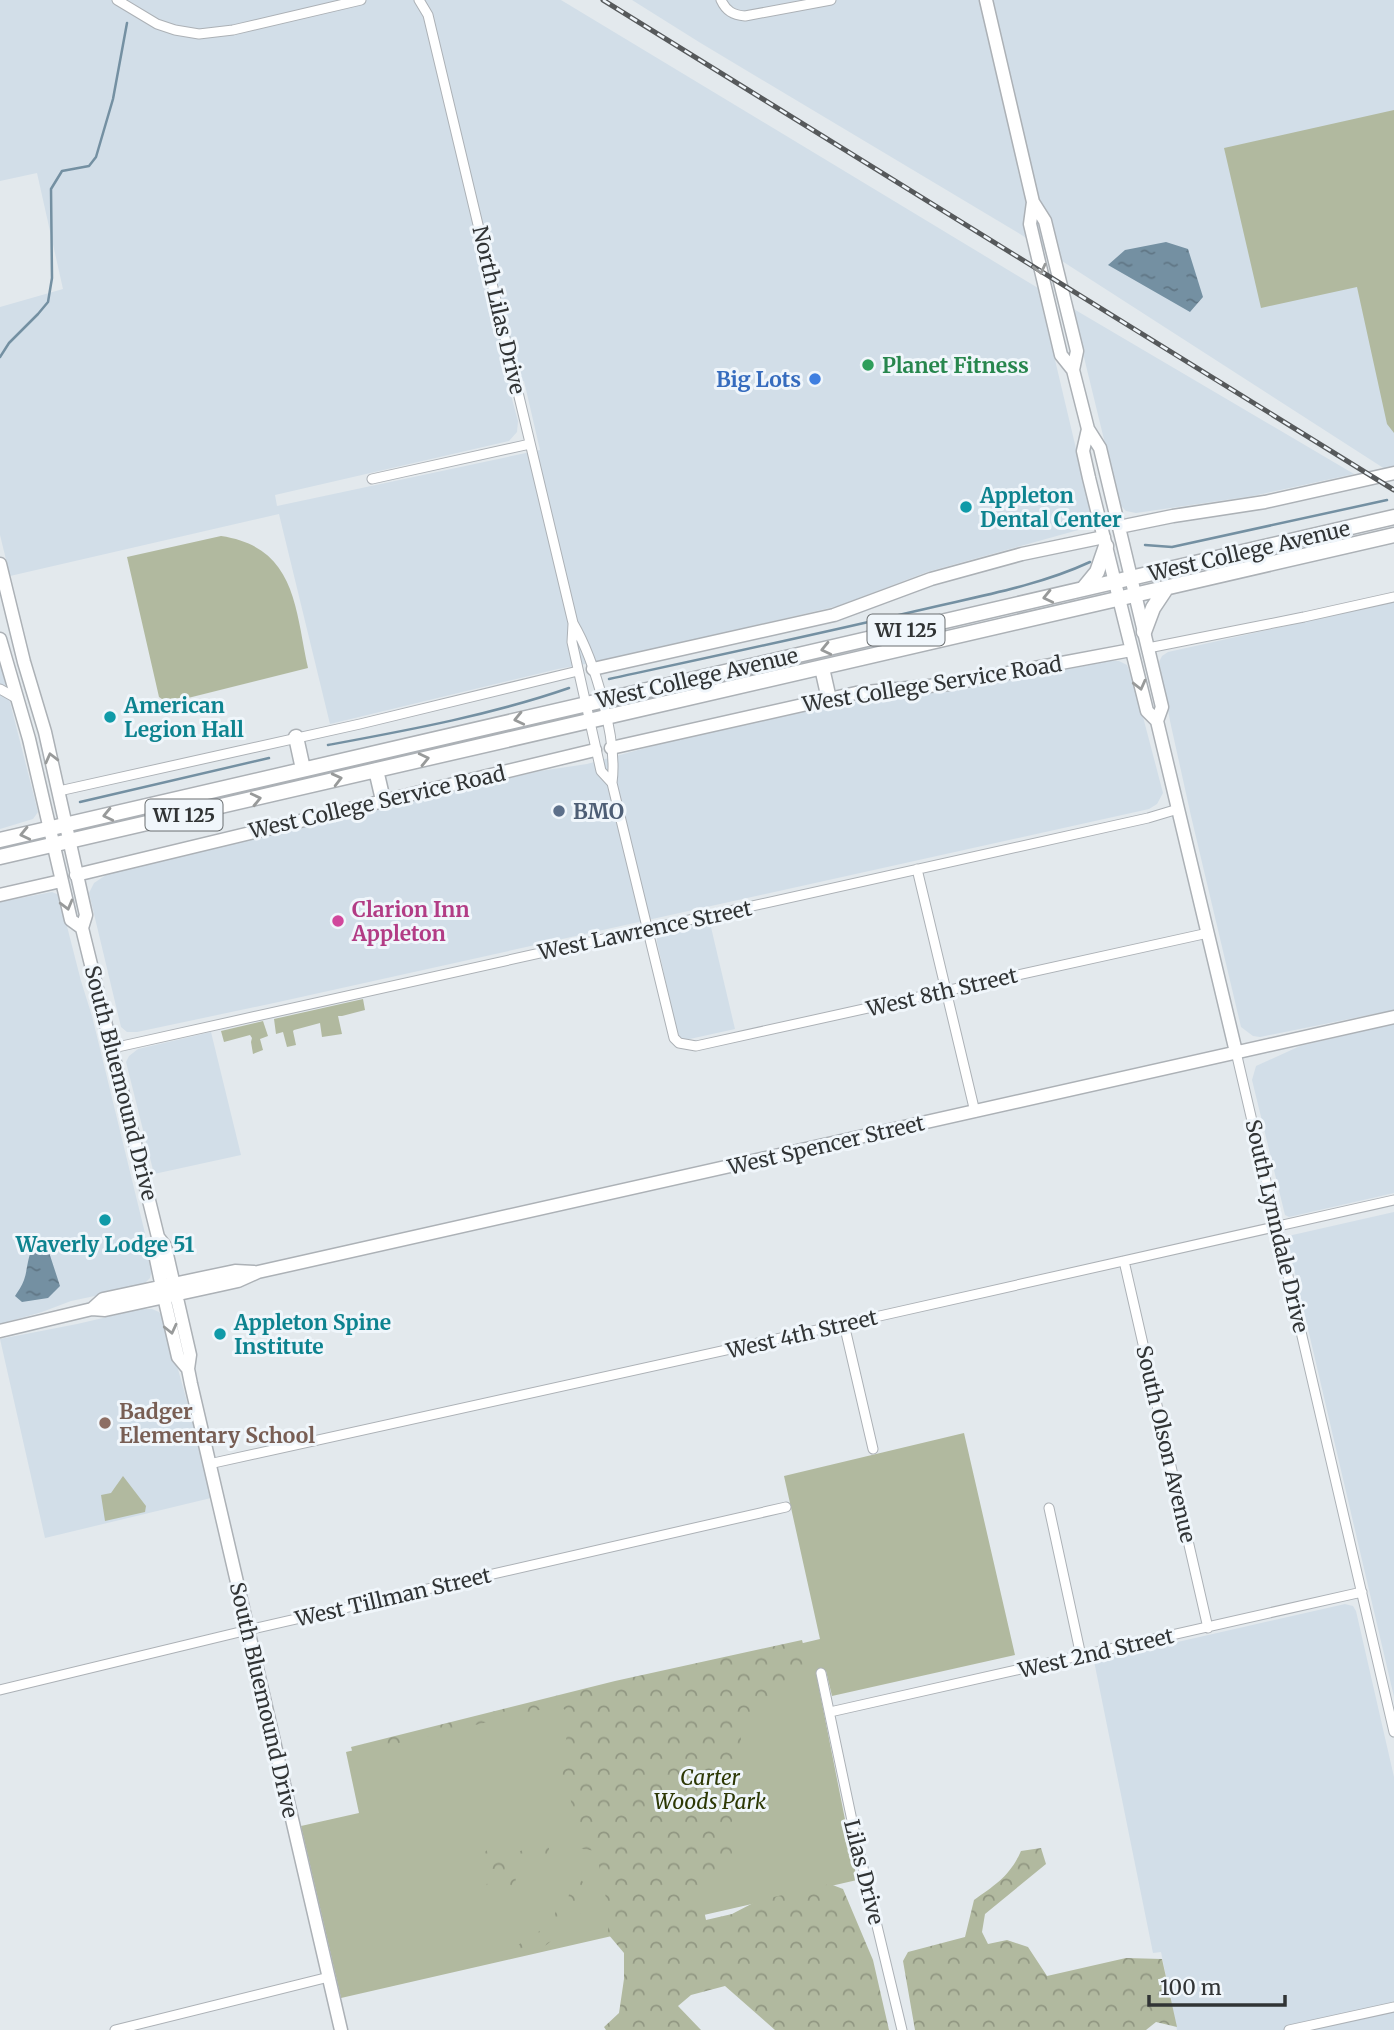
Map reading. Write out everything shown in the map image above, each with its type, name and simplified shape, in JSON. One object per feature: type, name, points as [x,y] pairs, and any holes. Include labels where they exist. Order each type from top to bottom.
[{"type":"main road","name":"West College Avenue","points":[[0,840],[1394,517]]},
{"type":"main road","name":"West College Avenue","points":[[0,857],[1394,535]]},
{"type":"main road","points":[[1083,589],[1097,572],[1105,541]]},
{"type":"main road","points":[[1144,632],[1153,608],[1167,587]]},
{"type":"main road","points":[[822,668],[829,699]]},
{"type":"main road","points":[[296,737],[303,769]]},
{"type":"main road","points":[[376,770],[383,800]]},
{"type":"street","points":[[117,0],[157,24],[199,34],[233,30],[361,0]]},
{"type":"street","name":"North Lilas Drive","points":[[419,0],[428,16],[573,622],[572,642],[595,750],[601,771],[612,783]]},
{"type":"street","points":[[721,0],[733,14],[745,16],[831,0]]},
{"type":"street","points":[[986,0],[1033,202],[1045,221],[1077,351],[1073,370],[1088,429]]},
{"type":"street","name":"South Lynndale Drive","points":[[1088,429],[1100,448],[1132,578],[1162,707],[1157,721]]},
{"type":"street","name":"South Lynndale Drive","points":[[1088,429],[1083,452],[1147,711],[1157,721],[1394,1732]]},
{"type":"street","points":[[372,479],[530,444]]},
{"type":"street","points":[[1119,527],[1265,502],[1394,473]]},
{"type":"street","points":[[593,669],[834,615],[931,579],[1021,554],[1105,541]]},
{"type":"street","points":[[0,564],[42,724]]},
{"type":"street","points":[[1148,648],[1394,597]]},
{"type":"street","name":"North Lilas Drive","points":[[573,622],[583,639],[602,701],[614,768],[612,783]]},
{"type":"street","name":"South Bluemound Drive","points":[[0,639],[5,677],[16,698],[29,739],[71,920],[82,928]]},
{"type":"street","name":"West College Service Road","points":[[611,748],[876,690],[961,682],[1131,650]]},
{"type":"street","points":[[59,791],[360,724],[578,671]]},
{"type":"street","points":[[5,677],[21,679],[31,712],[42,724]]},
{"type":"street","points":[[0,689],[16,698]]},
{"type":"street","name":"South Bluemound Drive","points":[[42,724],[86,915],[82,928],[158,1237],[165,1246],[169,1290],[190,1355],[188,1369],[209,1464],[341,2030]]},
{"type":"street","name":"West College Service Road","points":[[76,874],[595,750]]},
{"type":"street","points":[[612,783],[647,929]]},
{"type":"street","name":"West Lawrence Street","points":[[113,1048],[1149,818],[1178,809]]},
{"type":"street","points":[[917,869],[975,1112]]},
{"type":"street","points":[[0,895],[61,881]]},
{"type":"street","name":"West 8th Street","points":[[647,929],[672,1033],[677,1041],[689,1046],[1208,933]]},
{"type":"street","name":"West Spencer Street","points":[[0,1331],[92,1309],[103,1299],[169,1290],[235,1271],[258,1272],[1394,1017]]},
{"type":"street","name":"West 4th Street","points":[[209,1464],[1394,1200]]},
{"type":"street","name":"South Olson Avenue","points":[[1124,1261],[1208,1628]]},
{"type":"street","points":[[844,1324],[873,1449]]},
{"type":"street","name":"West Tillman Street","points":[[0,1689],[786,1507]]},
{"type":"street","points":[[1049,1508],[1081,1656]]},
{"type":"street","name":"West 2nd Street","points":[[830,1712],[1362,1592]]},
{"type":"street","name":"Lilas Drive","points":[[821,1673],[854,1830],[902,2030]]},
{"type":"street","points":[[114,2030],[329,1978]]},
{"type":"street","points":[[1289,2030],[1394,2007]]},
{"type":"shaded area","points":[[0,0],[561,0],[1038,288],[1091,512],[1089,522],[1082,529],[927,572],[838,606],[330,724],[279,514],[10,576],[0,535],[0,307],[63,289],[37,173],[0,181]],"holes":[[[524,381],[540,450],[277,506],[275,495],[509,441],[517,432],[518,421],[508,384]]]},
{"type":"shaded area","points":[[632,0],[1394,0],[1394,467],[1385,469],[1020,234]]},
{"type":"shaded area","points":[[1072,308],[1354,474],[1253,496],[1136,513],[1126,511],[1118,497]]},
{"type":"shaded area","points":[[1394,602],[1394,1010],[1260,1037],[1253,1036],[1241,1027],[1191,816],[1159,662],[1168,652]]},
{"type":"shaded area","points":[[1119,661],[1127,665],[1137,694],[1163,793],[1157,804],[1149,809],[274,1003],[137,1032],[127,1032],[121,1027],[89,893],[94,883],[106,875],[134,865],[540,771],[587,764],[671,741],[840,704],[1044,674]]},
{"type":"shaded area","points":[[0,663],[38,812],[33,819],[0,829]]},
{"type":"shaded area","points":[[52,892],[59,895],[92,1016],[153,1266],[150,1278],[142,1286],[71,1301],[0,1324],[0,902]]},
{"type":"shaded area","points":[[710,923],[735,1029],[685,1040],[680,1038],[677,1032],[657,935]]},
{"type":"shaded area","points":[[1394,1024],[1394,1193],[1289,1217],[1285,1215],[1252,1080],[1256,1066],[1300,1046]]},
{"type":"shaded area","points":[[211,1032],[241,1155],[154,1174],[126,1062],[138,1049]]},
{"type":"shaded area","points":[[1394,1212],[1394,1697],[1287,1239],[1288,1236]]},
{"type":"shaded area","name":"Badger Elementary School","points":[[142,1309],[159,1312],[164,1319],[211,1498],[45,1538],[0,1339]]},
{"type":"shaded area","points":[[1345,1604],[1353,1606],[1356,1611],[1394,1777],[1394,2030],[1177,2030],[1161,1952],[1153,1953],[1094,1661]]},
{"type":"green space","points":[[1394,110],[1394,433],[1387,424],[1357,287],[1261,308],[1224,148]]},
{"type":"green space","points":[[221,536],[246,542],[264,553],[278,567],[295,603],[308,668],[168,703],[159,697],[127,557]]},
{"type":"green space","points":[[363,999],[365,1010],[338,1016],[342,1034],[322,1037],[320,1023],[294,1030],[296,1045],[287,1047],[283,1032],[276,1034],[274,1019]]},
{"type":"green space","points":[[263,1021],[268,1036],[260,1039],[263,1050],[253,1054],[250,1035],[224,1042],[221,1031]]},
{"type":"green space","name":"Carter Woods Park","points":[[964,1433],[1015,1655],[832,1696],[826,1671],[816,1673],[857,1880],[341,1998],[301,1826],[359,1813],[346,1752],[820,1639],[784,1476]]},
{"type":"green space","points":[[123,1476],[146,1506],[145,1512],[105,1521],[101,1495],[111,1493]]},
{"type":"green space","points":[[802,1640],[809,1667],[772,1694],[741,1727],[741,1745],[733,1795],[731,1846],[734,1865],[700,1878],[706,1920],[732,1914],[757,1901],[830,1884],[843,1889],[873,1960],[889,2030],[775,2030],[725,1986],[691,1995],[678,2006],[701,2030],[606,2030],[604,2027],[619,2013],[624,1979],[624,1953],[608,1934],[608,1908],[596,1851],[576,1848],[565,1850],[563,1842],[580,1837],[578,1820],[572,1810],[570,1794],[560,1768],[571,1716],[560,1705],[353,1754],[351,1747],[615,1681]]},
{"type":"green space","points":[[537,1842],[549,1848],[549,1855],[542,1855],[539,1860],[518,1868],[515,1873],[516,1883],[512,1887],[489,1894],[486,1887],[488,1882],[499,1874],[497,1869],[489,1869],[491,1865],[484,1853],[488,1849],[497,1857],[508,1855]]},
{"type":"green space","points":[[1041,1848],[1046,1864],[985,1914],[982,1932],[988,1944],[1007,1940],[1028,1947],[1047,1976],[1126,1958],[1162,1959],[1177,2027],[1156,2022],[1146,2030],[915,2030],[903,1961],[908,1952],[965,1937],[974,1900],[1007,1874],[1021,1851]]},
{"type":"green space","points":[[578,1877],[589,1888],[581,1899],[580,1915],[574,1920],[569,1919],[543,1948],[519,1953],[517,1946],[551,1920],[557,1907],[568,1899],[573,1879]]},
{"type":"water","points":[[1166,242],[1188,249],[1203,297],[1190,312],[1108,265],[1125,250]]},
{"type":"water","points":[[43,1238],[60,1286],[48,1298],[22,1302],[15,1296],[24,1280],[31,1251]]},
{"type":"waterway","points":[[0,357],[9,343],[48,302],[52,278],[51,189],[62,171],[89,166],[96,157],[113,99],[127,23]]},
{"type":"waterway","points":[[1145,545],[1172,547],[1387,500]]},
{"type":"waterway","points":[[609,679],[1004,591],[1090,562]]},
{"type":"waterway","points":[[328,745],[480,714],[569,688]]},
{"type":"waterway","points":[[80,802],[269,758]]},
{"type":"railway","points":[[603,0],[1394,490]]},
{"type":"place","name":"Planet Fitness","points":[[868,365]]},
{"type":"place","name":"Big Lots","points":[[815,379]]},
{"type":"place","name":"Appleton Dental Center","points":[[966,507]]},
{"type":"place","name":"American Legion Hall","points":[[110,717]]},
{"type":"place","name":"BMO","points":[[559,811]]},
{"type":"place","name":"Clarion Inn Appleton","points":[[338,921]]},
{"type":"place","name":"Waverly Lodge 51","points":[[105,1220]]},
{"type":"place","name":"Appleton Spine Institute","points":[[220,1334]]},
{"type":"place","name":"Badger Elementary School","points":[[105,1423]]}]
